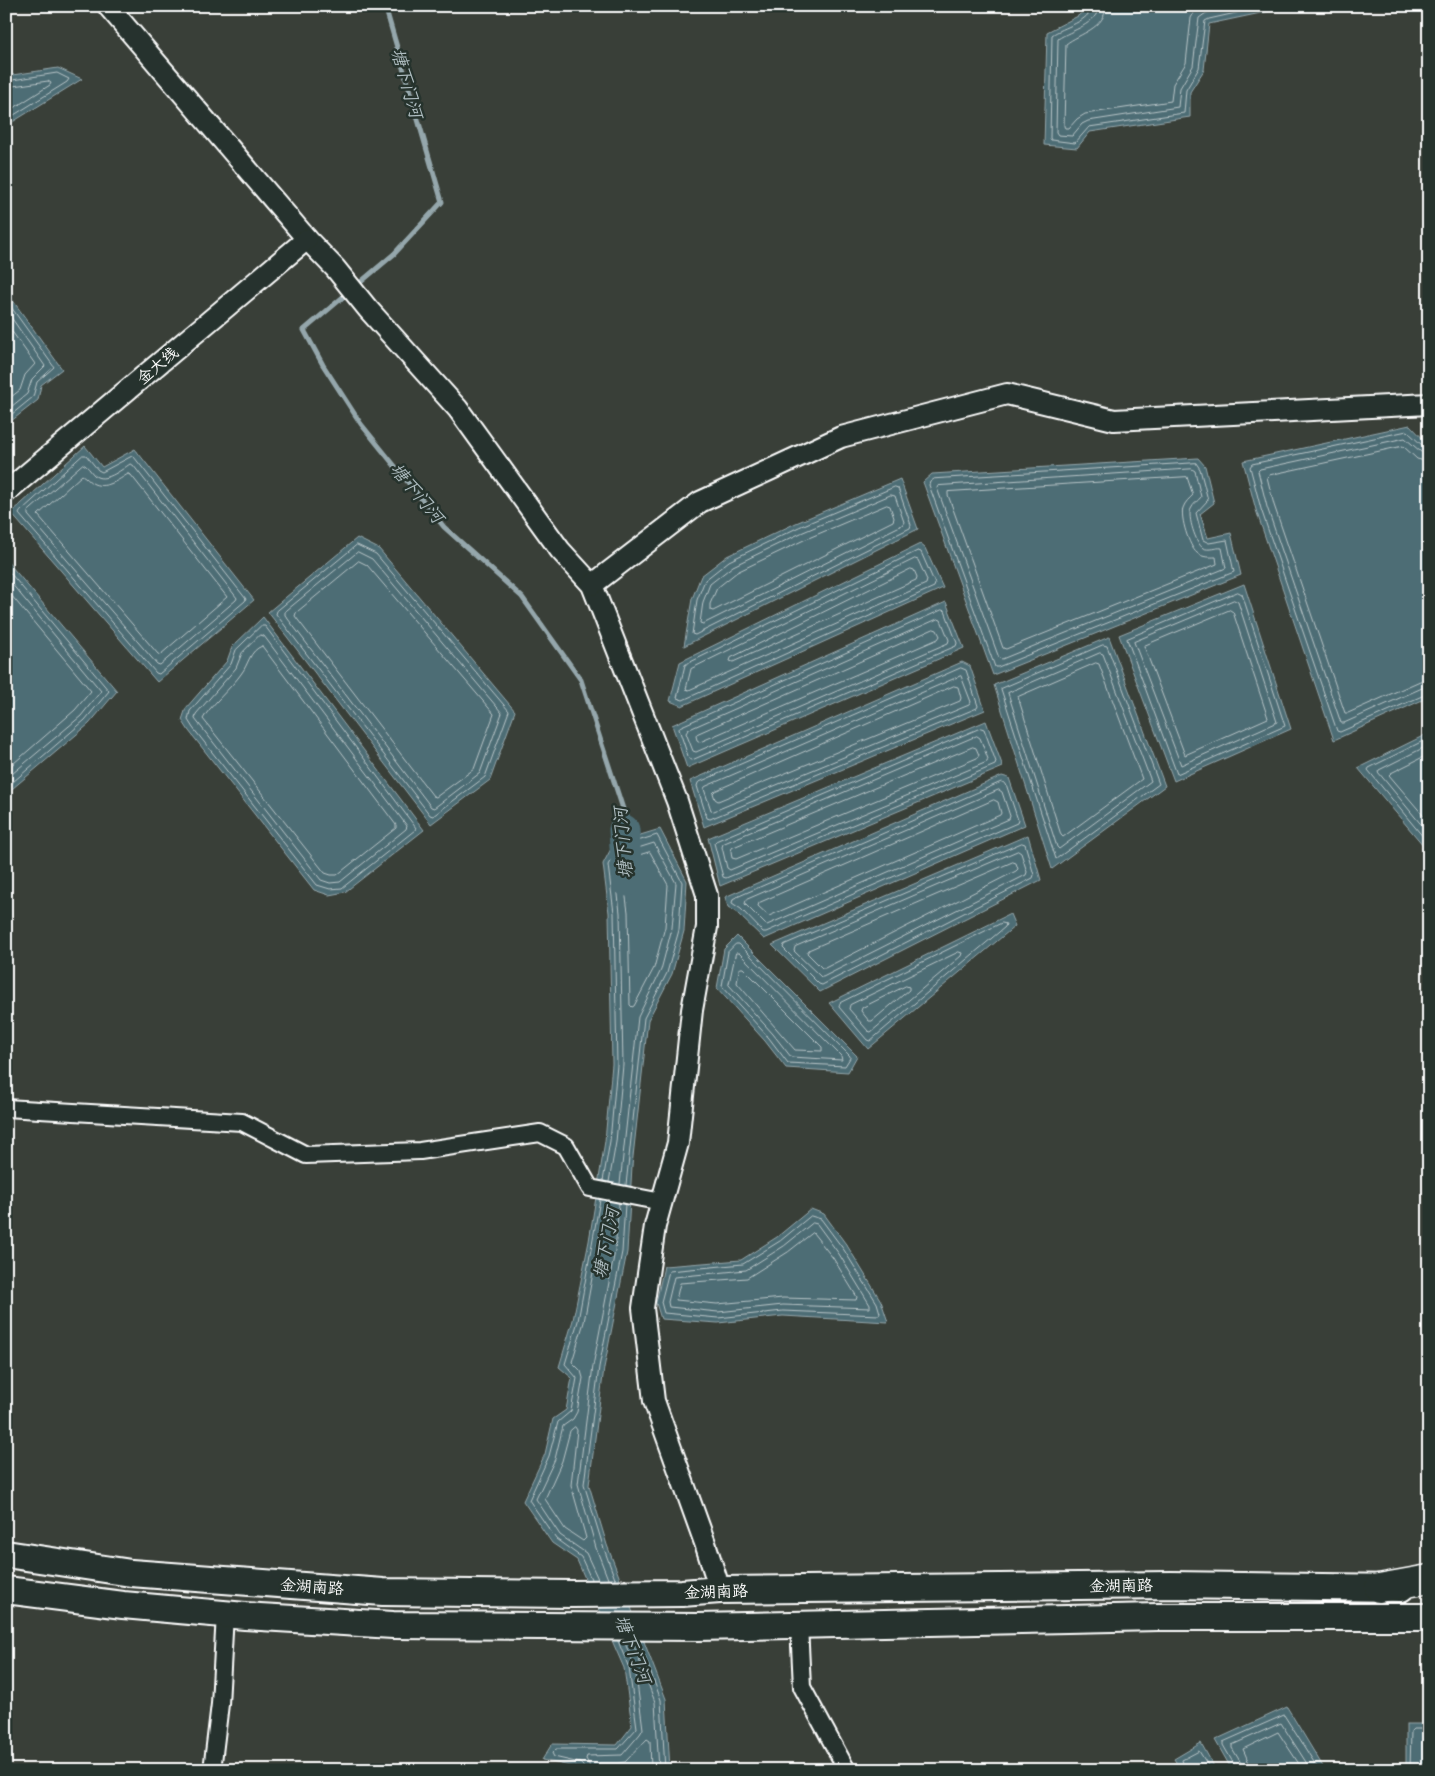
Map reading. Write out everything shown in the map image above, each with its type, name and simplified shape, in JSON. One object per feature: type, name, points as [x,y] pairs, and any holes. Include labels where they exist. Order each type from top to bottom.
[{"type":"highway","points":[[1379,1588],[1429,1579]]},
{"type":"main road","name":"金湖南路","points":[[6,1554],[131,1573],[383,1592],[572,1594],[682,1593],[720,1590],[1171,1585],[1429,1588]]},
{"type":"main road","name":"金湖南路","points":[[6,1590],[122,1605],[393,1625],[689,1627],[1158,1617],[1429,1617]]},
{"type":"street","points":[[108,6],[307,239],[335,268],[458,410],[560,550],[592,585],[677,801],[707,895],[707,927],[692,1010],[678,1143],[661,1202],[643,1308],[654,1401],[720,1590]]},
{"type":"street","name":"金大线","points":[[6,492],[307,239]]},
{"type":"street","points":[[592,585],[700,502],[841,437],[1006,394],[1114,420],[1429,404]]},
{"type":"street","points":[[6,1108],[242,1122],[306,1155],[420,1151],[540,1133],[566,1146],[590,1188],[661,1202]]},
{"type":"street","points":[[212,1770],[220,1704],[225,1614]]},
{"type":"street","points":[[799,1625],[802,1687],[848,1770]]},
{"type":"water","points":[[1089,6],[1289,7],[1209,24],[1204,70],[1190,92],[1190,117],[1090,132],[1077,148],[1044,145],[1047,32],[1078,16]]},
{"type":"water","points":[[58,68],[82,79],[6,126],[6,76]]},
{"type":"water","points":[[6,291],[62,369],[41,385],[38,400],[6,425]]},
{"type":"water","points":[[1410,425],[1429,445],[1429,697],[1334,740],[1256,510],[1243,461]]},
{"type":"water","points":[[85,446],[102,467],[135,449],[254,600],[157,682],[11,513]]},
{"type":"water","points":[[1198,458],[1205,466],[1214,503],[1200,514],[1208,538],[1231,533],[1241,575],[993,675],[923,482],[932,474]]},
{"type":"water","points":[[900,479],[918,529],[684,646],[692,599],[701,576],[727,556],[796,523]]},
{"type":"water","points":[[357,538],[379,549],[515,711],[490,780],[431,824],[268,612]]},
{"type":"water","points":[[920,544],[925,548],[943,588],[682,706],[670,701],[680,662]]},
{"type":"water","points":[[6,560],[117,691],[89,724],[6,794]]},
{"type":"water","points":[[1244,584],[1291,729],[1174,781],[1119,635]]},
{"type":"water","points":[[946,602],[964,648],[687,768],[672,725]]},
{"type":"water","points":[[263,617],[424,830],[345,892],[329,895],[314,890],[182,720],[186,708],[227,661],[232,647]]},
{"type":"water","points":[[1109,637],[1165,786],[1052,869],[994,685]]},
{"type":"water","points":[[962,662],[970,666],[985,710],[704,827],[690,781]]},
{"type":"water","points":[[986,721],[1003,767],[720,886],[708,838]]},
{"type":"water","points":[[1429,733],[1429,852],[1358,768]]},
{"type":"water","points":[[1002,776],[1009,778],[1025,825],[764,939],[728,907],[725,897]]},
{"type":"water","points":[[660,829],[687,881],[684,931],[672,974],[648,1020],[632,1166],[627,1252],[604,1368],[589,1485],[607,1545],[666,1699],[670,1770],[589,1770],[542,1760],[552,1744],[617,1745],[632,1726],[624,1668],[577,1560],[552,1543],[523,1501],[545,1454],[553,1419],[566,1410],[572,1378],[559,1367],[573,1320],[589,1241],[605,1141],[612,1064],[609,913],[603,864],[614,843]]},
{"type":"water","points":[[1028,835],[1041,880],[820,992],[772,945]]},
{"type":"water","points":[[1010,914],[1015,926],[868,1049],[829,1003]]},
{"type":"water","points":[[737,936],[857,1056],[848,1072],[786,1068],[765,1041],[717,988],[724,949]]},
{"type":"water","points":[[811,1209],[824,1214],[848,1247],[881,1301],[888,1322],[783,1316],[718,1323],[661,1319],[656,1303],[664,1266],[741,1260],[777,1237]]},
{"type":"water","points":[[1287,1707],[1325,1770],[1232,1770],[1215,1740]]},
{"type":"water","points":[[1406,1724],[1429,1724],[1429,1770],[1406,1770]]},
{"type":"water","points":[[1201,1743],[1216,1770],[1181,1770],[1174,1759]]},
{"type":"waterway","name":"塘下门河","points":[[356,286],[394,254],[442,202],[385,6]]},
{"type":"waterway","name":"塘下门河","points":[[349,292],[304,330],[323,365],[361,424],[444,527],[522,597],[581,680],[624,812],[624,830]]},
{"type":"waterway","name":"塘下门河","points":[[624,830],[627,881]]}]
